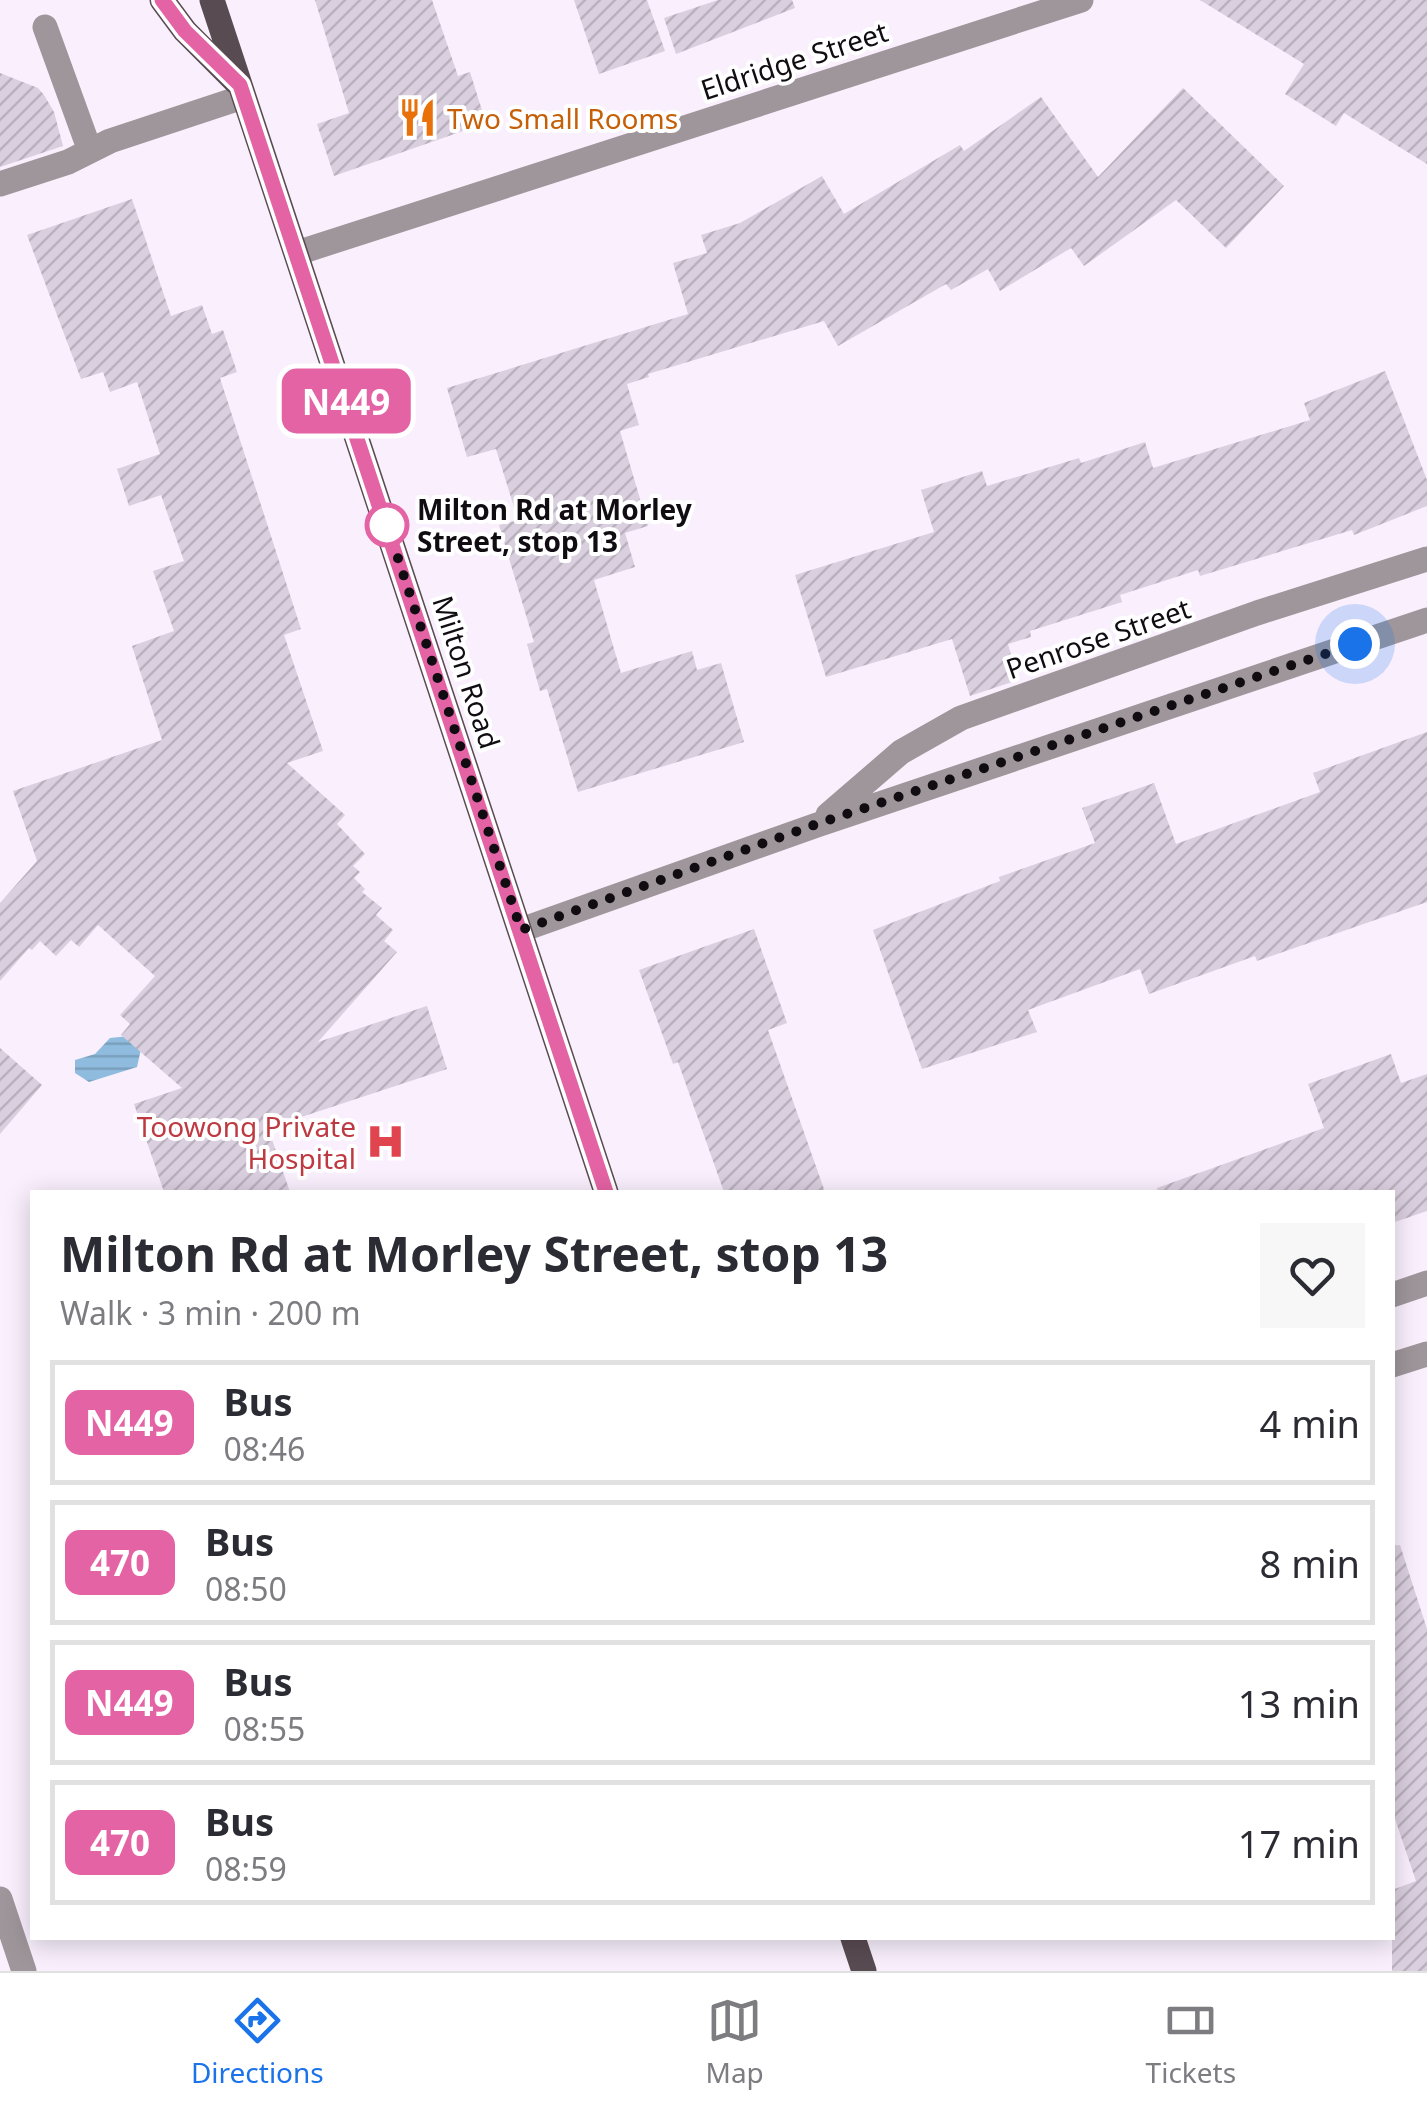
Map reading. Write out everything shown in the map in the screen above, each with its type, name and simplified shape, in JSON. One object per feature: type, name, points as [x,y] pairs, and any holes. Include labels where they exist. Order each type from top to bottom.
[{"type":"main road","points":[[162,0],[185,31],[242,91]]},
{"type":"main road","name":"Milton Road","points":[[212,0],[605,1190]]},
{"type":"main road","points":[[854,1940],[864,1971]]},
{"type":"street","name":"Eldridge Street","points":[[297,253],[1081,0]]},
{"type":"street","points":[[45,28],[90,151]]},
{"type":"street","points":[[0,184],[68,162],[110,141],[242,91]]},
{"type":"street","name":"Penrose Street","points":[[817,824],[900,752],[961,718],[1427,559]]},
{"type":"street","name":"Penrose Street","points":[[521,930],[817,824],[1427,620]]},
{"type":"street","points":[[1395,1295],[1427,1284]]},
{"type":"street","points":[[1395,1365],[1425,1363]]},
{"type":"street","points":[[0,1899],[19,1970]]},
{"type":"water","points":[[129,1036],[141,1049],[137,1067],[89,1082],[75,1073],[75,1060],[95,1054],[110,1038]]},
{"type":"building","points":[[315,0],[432,0],[458,76],[470,72],[486,123],[334,176],[317,124],[349,113]]},
{"type":"building","points":[[574,0],[647,0],[665,51],[599,74]]},
{"type":"building","points":[[718,0],[792,0],[795,8],[676,54],[664,18]]},
{"type":"building","points":[[1200,0],[1427,0],[1427,164],[1344,113],[1336,126],[1285,94],[1304,64]]},
{"type":"building","points":[[0,73],[38,88],[54,112],[63,146],[0,167]]},
{"type":"building","points":[[1183,88],[1284,186],[1226,248],[1176,200],[1084,266],[1071,248],[1000,291],[988,269],[951,290],[946,284],[838,346],[824,321],[648,374],[649,377],[627,384],[639,425],[620,431],[648,526],[625,533],[635,567],[594,580],[621,673],[692,651],[697,670],[721,663],[744,742],[578,792],[547,689],[540,691],[527,644],[534,642],[499,525],[518,520],[496,449],[467,457],[447,388],[688,314],[673,263],[707,253],[701,235],[740,223],[822,176],[844,214],[960,145],[964,151],[1041,97],[1098,177]]},
{"type":"building","points":[[132,199],[171,316],[202,305],[212,334],[223,330],[237,372],[220,378],[301,629],[284,635],[323,751],[287,763],[345,815],[337,824],[365,854],[353,866],[360,872],[354,878],[365,889],[362,892],[382,908],[376,915],[393,930],[384,941],[397,952],[318,1042],[427,1006],[447,1069],[268,1128],[289,1190],[163,1190],[134,1104],[182,1088],[121,1035],[130,1024],[120,1015],[155,976],[98,925],[79,947],[71,940],[56,956],[40,941],[0,981],[0,903],[37,861],[13,791],[162,740],[132,646],[174,631],[153,571],[184,561],[161,495],[129,506],[117,469],[160,454],[137,382],[110,392],[103,372],[81,379],[27,235]]},
{"type":"building","points":[[1385,371],[1427,480],[1427,506],[1354,535],[1352,530],[1200,576],[1198,570],[1120,595],[1122,602],[1030,631],[1031,637],[1008,644],[1018,680],[970,696],[952,639],[826,677],[795,575],[934,532],[921,490],[982,471],[987,486],[1079,458],[1081,463],[1145,442],[1153,468],[1310,420],[1304,403]]},
{"type":"building","points":[[1427,732],[1427,902],[1149,994],[1140,969],[1028,1010],[1037,1032],[922,1069],[873,930],[1000,881],[999,877],[1095,843],[1082,808],[1154,783],[1176,844],[1320,792],[1313,773]]},
{"type":"building","points":[[754,929],[787,1023],[768,1030],[824,1190],[723,1190],[678,1062],[673,1064],[639,970]]},
{"type":"building","points":[[0,1048],[42,1085],[0,1134]]},
{"type":"building","points":[[1391,1054],[1401,1083],[1427,1074],[1427,1211],[1395,1222],[1395,1190],[1158,1190],[1324,1128],[1308,1084]]},
{"type":"building","points":[[1400,1545],[1427,1629],[1427,1971],[1392,1971],[1395,1889],[1416,1881],[1395,1819],[1395,1546]]},
{"type":"bus line","name":"N449","points":[[162,0],[185,31],[240,85],[605,1190]]},
{"type":"place","name":"Two Small Rooms","points":[[417,118]]},
{"type":"place","name":"Milton Rd at Morley Street, stop 13","points":[[387,525]]},
{"type":"place","name":"Toowong Private Hospital","points":[[386,1142]]},
{"type":"route","points":[[387,525],[384,516],[521,930],[817,824],[1355,644]]}]
